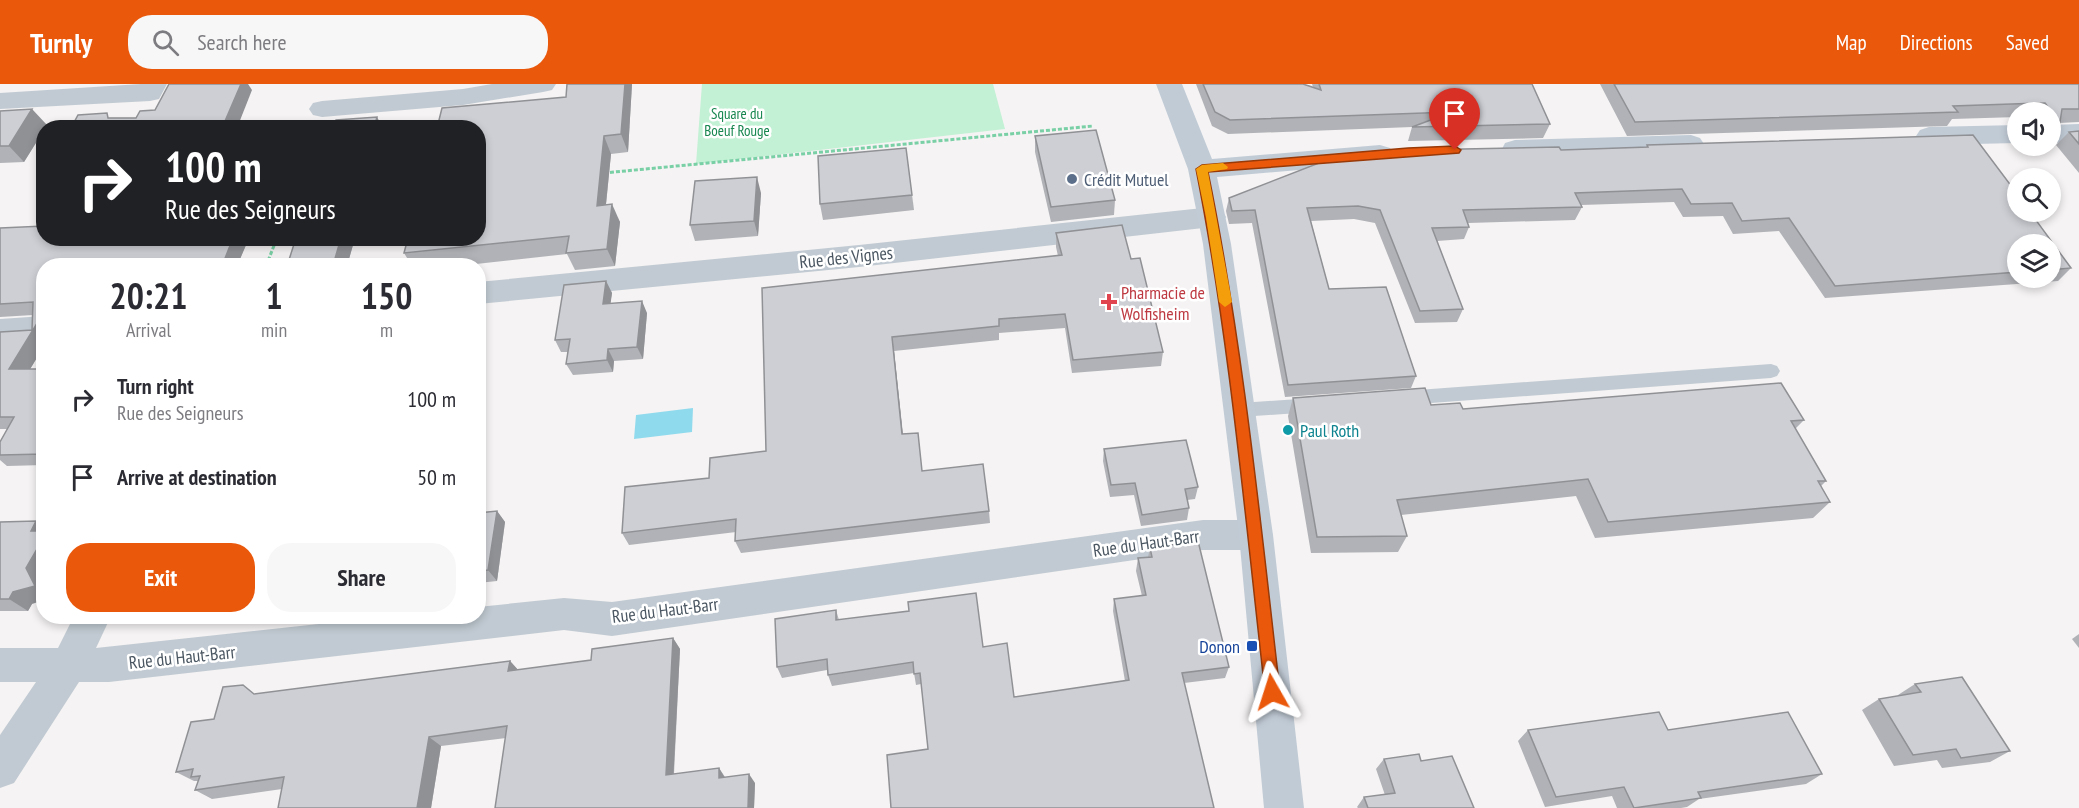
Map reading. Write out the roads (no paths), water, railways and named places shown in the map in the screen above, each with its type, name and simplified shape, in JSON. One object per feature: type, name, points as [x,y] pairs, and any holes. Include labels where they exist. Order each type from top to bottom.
[{"type":"main road","points":[[1169,84],[1202,169],[1215,231],[1256,535],[1284,808]]},
{"type":"main road","points":[[2061,134],[2079,133]]},
{"type":"main road","points":[[1908,137],[2007,134]]},
{"type":"main road","points":[[1490,149],[1713,144]]},
{"type":"main road","points":[[1202,169],[1408,152]]},
{"type":"street","points":[[331,84],[319,118],[543,84]]},
{"type":"street","points":[[0,101],[84,90],[152,89],[136,119]]},
{"type":"street","name":"Rue des Vignes","points":[[486,292],[859,256],[1215,231]]},
{"type":"street","points":[[0,331],[36,329]]},
{"type":"street","name":"Rue du Haut-Barr","points":[[486,623],[564,614],[612,619],[1203,535],[1256,535]]},
{"type":"street","points":[[0,769],[69,665],[89,624]]},
{"type":"street","name":"Rue du Haut-Barr","points":[[0,665],[109,665],[475,624]]},
{"type":"lane","points":[[1383,400],[1771,371]]},
{"type":"lane","points":[[1240,410],[1324,404]]},
{"type":"water","points":[[693,408],[692,432],[634,439],[636,415]]},
{"type":"place","name":"Crédit Mutuel","points":[[1072,179]]},
{"type":"place","name":"Pharmacie de Wolfisheim","points":[[1109,302]]},
{"type":"place","name":"Paul Roth","points":[[1288,430]]},
{"type":"place","name":"Donon","points":[[1252,646]]},
{"type":"park label","name":"Square du Boeuf Rouge","points":[[737,122]]}]
